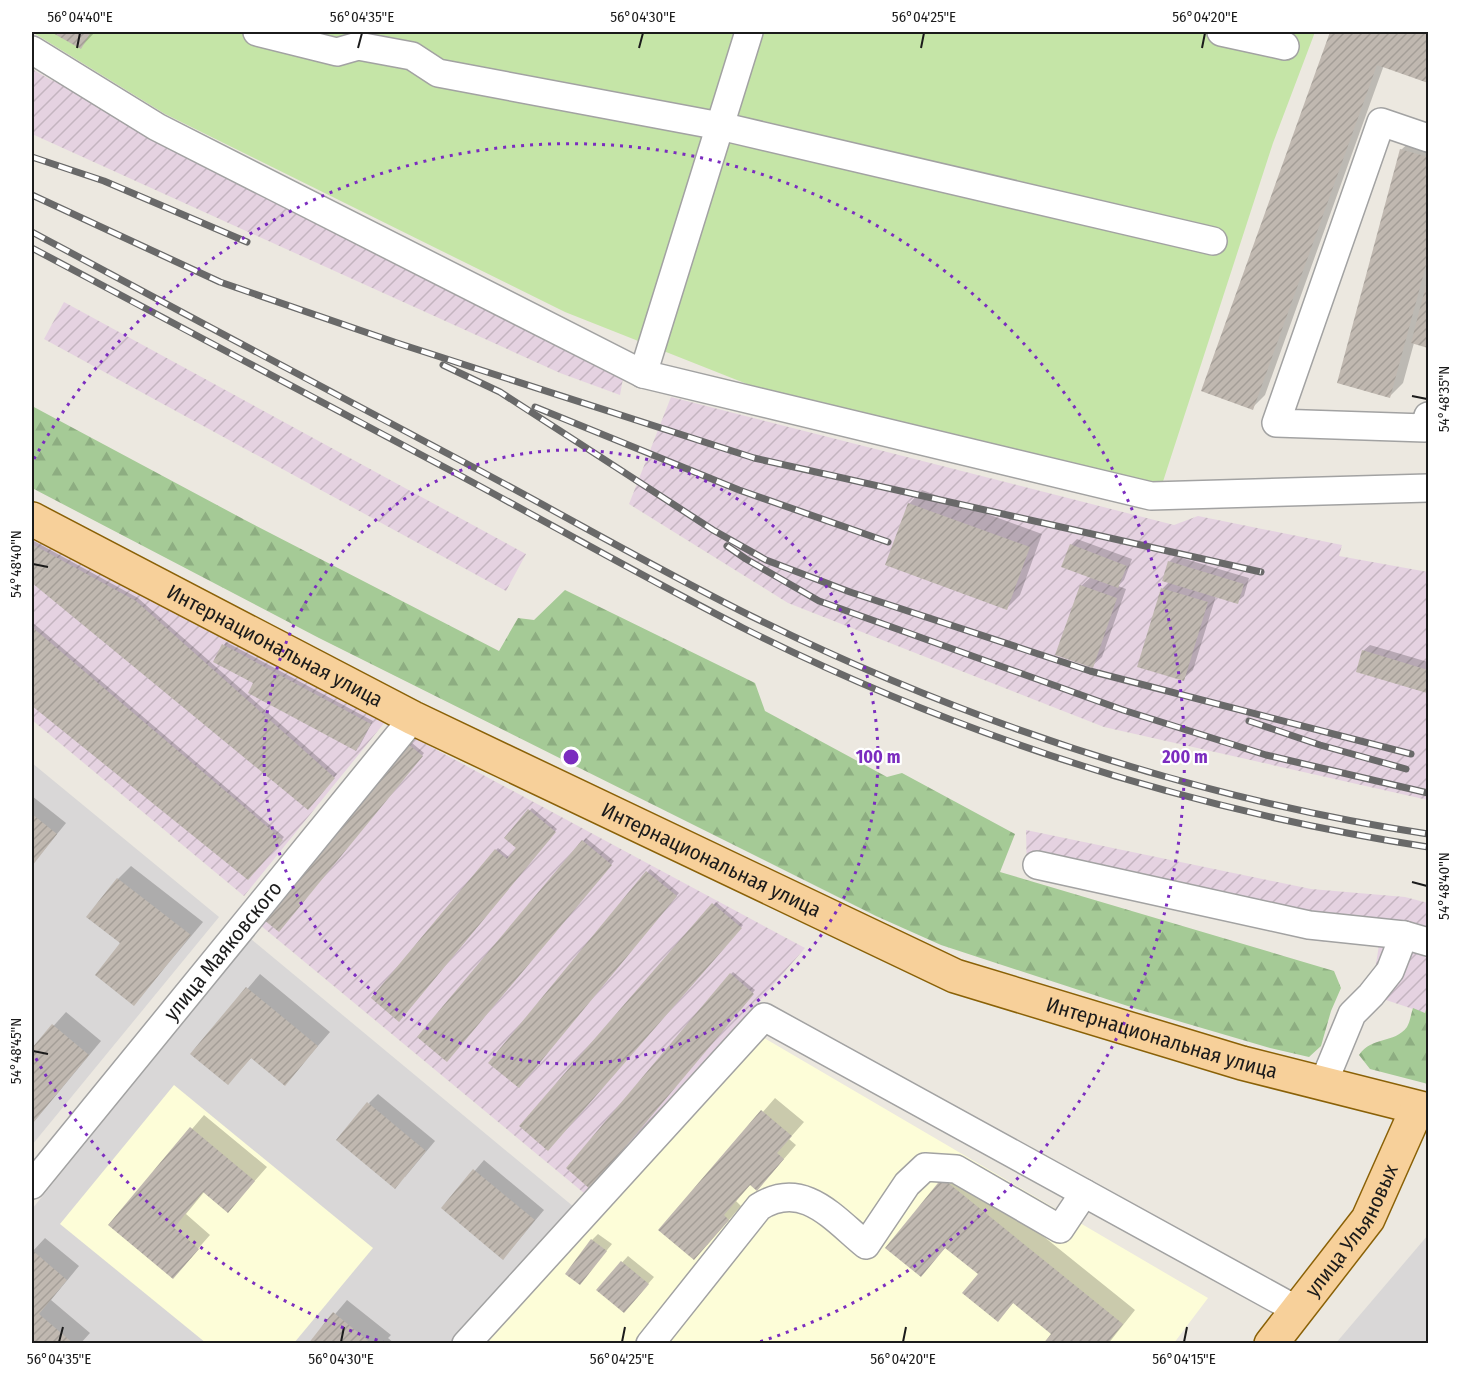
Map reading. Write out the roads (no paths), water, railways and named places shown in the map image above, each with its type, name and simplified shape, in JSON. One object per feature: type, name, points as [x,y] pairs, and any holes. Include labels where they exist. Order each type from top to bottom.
[{"type":"main road","name":"Интернациональная улица","points":[[32,519],[413,718],[955,976],[1242,1063],[1423,1109]]},
{"type":"main road","name":"улица Ульяновых","points":[[1270,1344],[1368,1219],[1423,1109]]},
{"type":"street","points":[[257,32],[337,52],[358,46],[412,56],[438,73],[720,126],[1213,241]]},
{"type":"street","points":[[643,374],[749,32]]},
{"type":"street","points":[[1221,32],[1285,45]]},
{"type":"street","points":[[32,50],[157,127],[643,374],[1151,496],[1428,488]]},
{"type":"street","points":[[1428,138],[1381,122],[1276,423],[1425,428],[1428,416]]},
{"type":"street","name":"улица Маяковского","points":[[32,1185],[413,718]]},
{"type":"street","points":[[1037,866],[1309,925],[1416,938]]},
{"type":"street","points":[[1323,1084],[1352,1014],[1371,995],[1416,938]]},
{"type":"street","points":[[465,1344],[764,1017],[1297,1310]]},
{"type":"street","points":[[650,1344],[759,1207],[774,1197],[793,1196],[811,1201],[866,1245],[907,1184],[925,1167],[956,1169],[1060,1229],[1084,1193]]},
{"type":"railway","points":[[32,157],[104,181],[247,242]]},
{"type":"railway","points":[[32,195],[220,282],[397,343],[754,458],[1261,572]]},
{"type":"railway","points":[[32,232],[684,581],[832,654],[997,722],[1167,777],[1253,800],[1340,819],[1428,834]]},
{"type":"railway","points":[[32,248],[743,628],[908,703],[992,735],[1164,790],[1251,812],[1428,847]]},
{"type":"railway","points":[[443,365],[500,392],[713,530],[766,560],[850,592],[1090,671],[1411,754]]},
{"type":"railway","points":[[535,407],[739,490],[888,542]]},
{"type":"railway","points":[[727,546],[819,601],[1123,710],[1266,755],[1428,793]]},
{"type":"railway","points":[[1249,721],[1320,745],[1406,769]]}]
